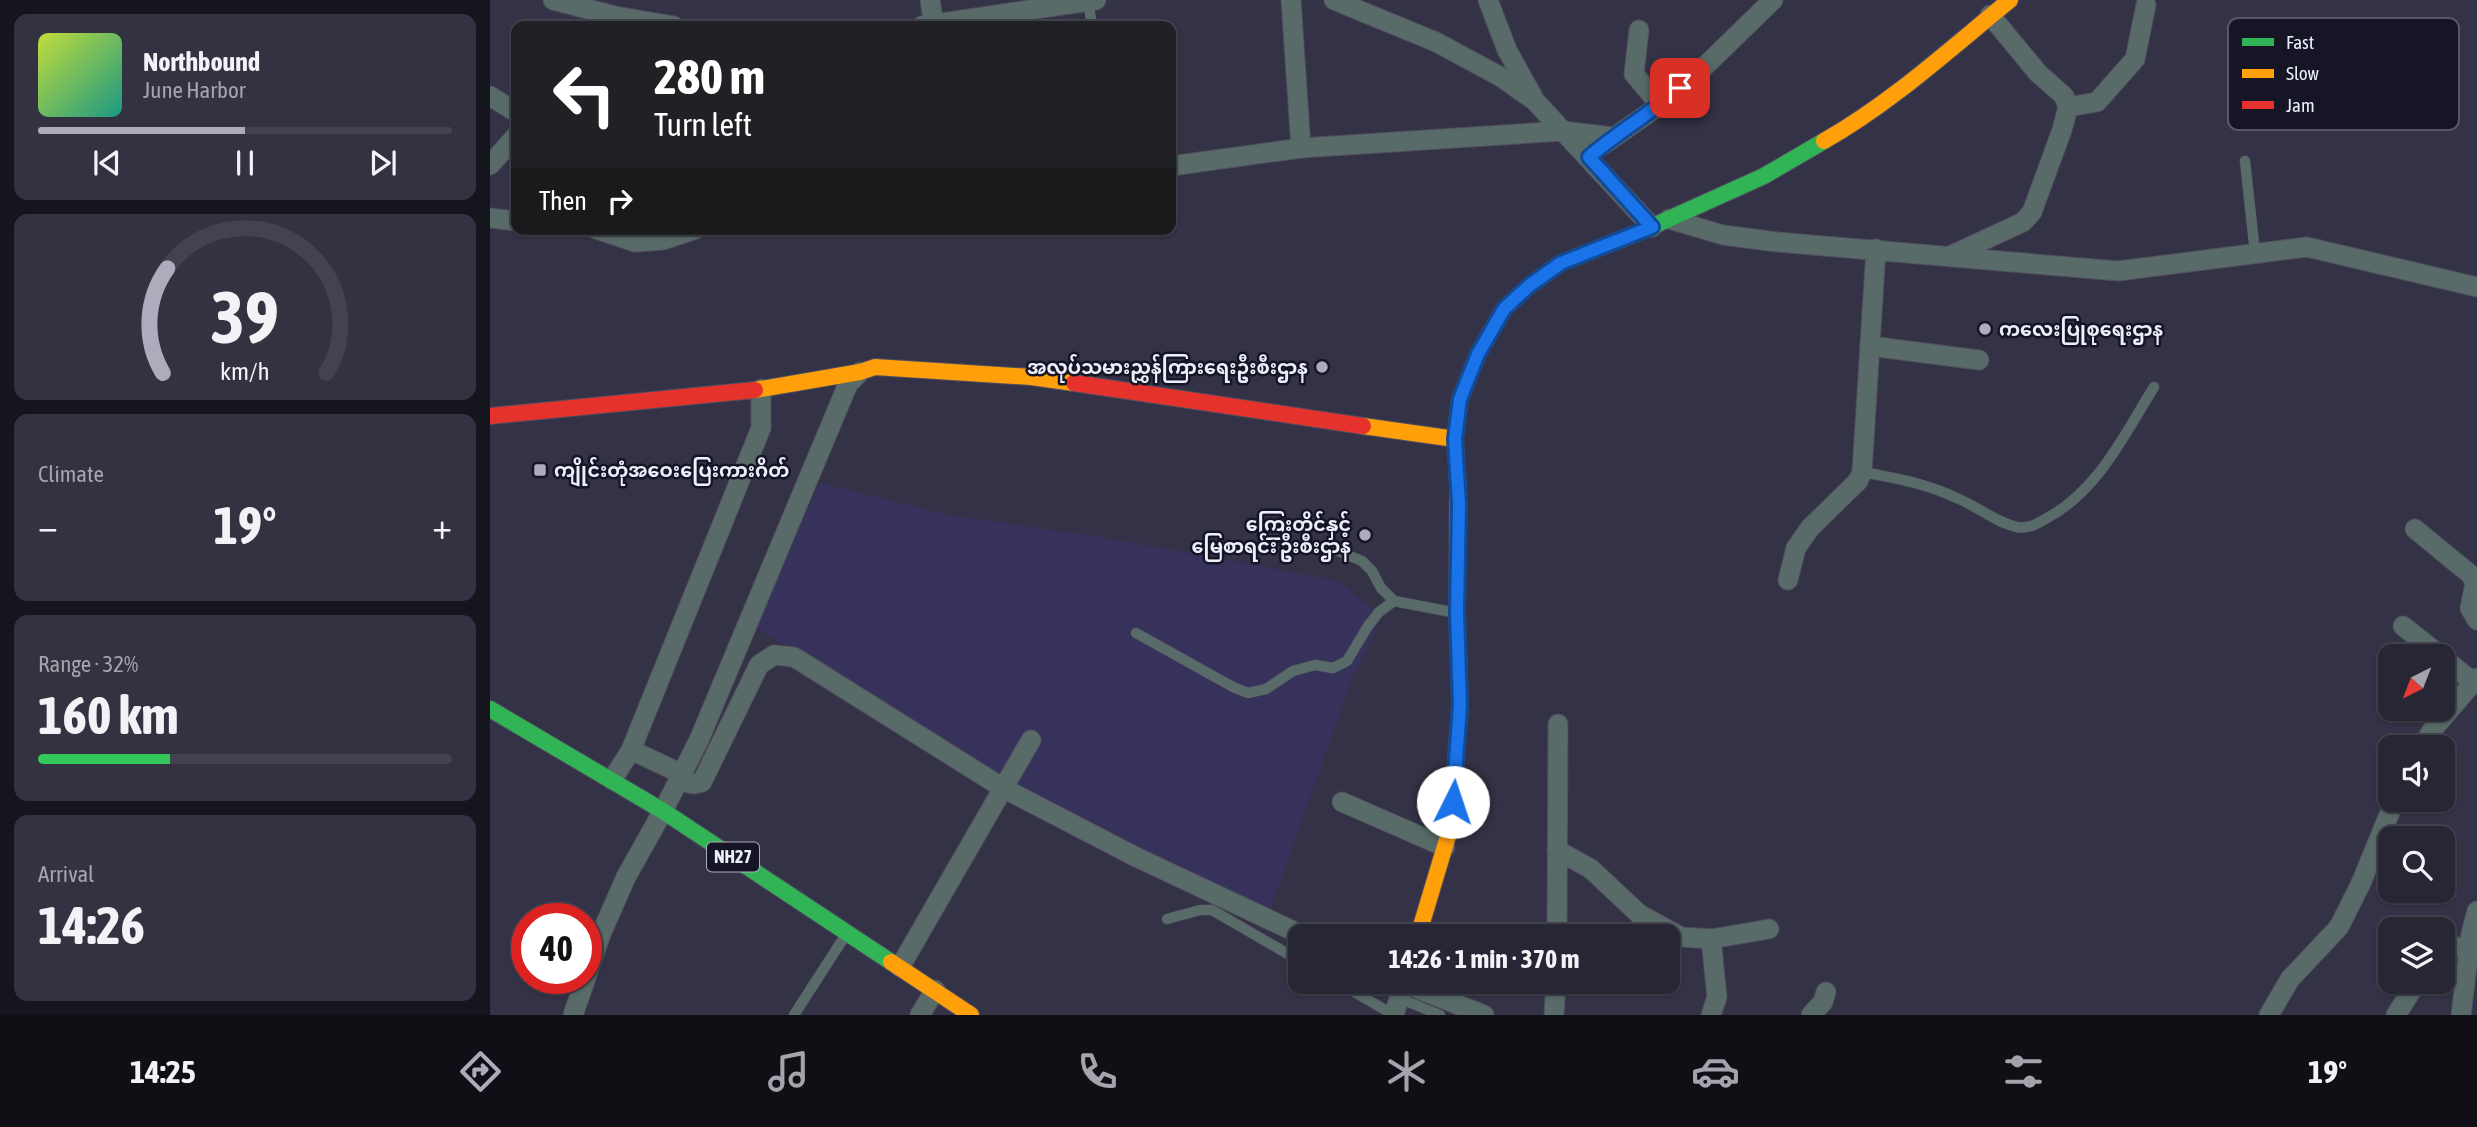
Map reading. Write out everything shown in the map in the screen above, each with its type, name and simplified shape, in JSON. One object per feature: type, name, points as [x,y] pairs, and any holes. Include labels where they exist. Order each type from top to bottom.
[{"type":"main road","points":[[1423,924],[1451,826],[1460,705],[1457,613],[1459,503],[1455,439],[1460,399],[1478,354],[1504,309],[1530,285],[1561,263],[1660,223],[1764,176],[1842,131],[1918,75],[2010,0]]},
{"type":"main road","points":[[490,416],[761,388],[875,367],[1031,377],[1455,439]]},
{"type":"main road","name":"NH27","points":[[490,709],[663,811],[971,1015]]},
{"type":"street","points":[[553,0],[646,21]]},
{"type":"street","points":[[930,0],[930,21]]},
{"type":"street","points":[[1291,0],[1301,148]]},
{"type":"street","points":[[1334,0],[1436,42],[1501,77],[1535,101],[1589,157],[1660,223],[1723,236],[1777,242],[2118,271],[2307,247],[2477,287]]},
{"type":"street","points":[[1488,0],[1507,50],[1535,101]]},
{"type":"street","points":[[1589,157],[1612,137],[1660,105],[1700,71],[1773,0]]},
{"type":"street","points":[[1005,20],[1092,1]]},
{"type":"street","points":[[2068,107],[2097,102],[2135,59],[2146,5]]},
{"type":"street","points":[[1950,255],[2023,222],[2032,212],[2068,107],[2064,96],[2038,73],[1990,15]]},
{"type":"street","points":[[1639,30],[1634,74],[1660,105]]},
{"type":"street","points":[[490,96],[511,109]]},
{"type":"street","points":[[1176,165],[1301,148],[1563,131],[1612,137]]},
{"type":"street","points":[[490,165],[511,142]]},
{"type":"street","points":[[490,218],[511,220]]},
{"type":"street","points":[[614,235],[635,242],[663,240],[678,235]]},
{"type":"street","points":[[1788,580],[1796,548],[1810,528],[1858,481],[1861,472],[1876,249]]},
{"type":"street","points":[[1870,346],[1979,360]]},
{"type":"street","points":[[602,932],[626,877],[699,740],[848,384],[859,372]]},
{"type":"street","points":[[612,780],[631,750],[761,428],[761,388]]},
{"type":"street","points":[[2416,529],[2471,575],[2475,583],[2470,608],[2477,620]]},
{"type":"street","points":[[2403,626],[2426,644]]},
{"type":"street","points":[[631,750],[680,777],[700,784],[719,751],[759,665],[774,655],[794,657],[1003,788],[1136,857],[1288,928]]},
{"type":"street","points":[[2429,735],[2475,680],[2455,666]]},
{"type":"street","points":[[1557,924],[1558,724]]},
{"type":"street","points":[[699,740],[719,751]]},
{"type":"street","points":[[900,967],[1031,740]]},
{"type":"street","points":[[1342,802],[1445,847]]},
{"type":"street","points":[[2269,1015],[2290,979],[2339,927],[2361,883],[2390,812]]},
{"type":"street","points":[[1557,850],[1591,869],[1639,914],[1681,937],[1711,939],[1769,929]]},
{"type":"street","points":[[2461,1015],[2469,949],[2477,911]]},
{"type":"street","points":[[1711,939],[1717,997],[1712,1015]]},
{"type":"street","points":[[2455,946],[2469,949]]},
{"type":"street","points":[[920,1015],[935,990]]},
{"type":"street","points":[[1811,1015],[1823,1002],[1826,992]]},
{"type":"street","points":[[573,1015],[580,994]]},
{"type":"street","points":[[1554,1015],[1555,994]]},
{"type":"street","points":[[2396,1015],[2409,994]]},
{"type":"street","points":[[1400,996],[1484,1015]]},
{"type":"lane","points":[[1092,1],[1092,21]]},
{"type":"lane","points":[[2245,161],[2255,253]]},
{"type":"lane","points":[[1861,472],[1914,481],[1962,500],[2010,524],[2031,527],[2066,509],[2100,473],[2154,387]]},
{"type":"lane","points":[[1328,547],[1362,561],[1372,570],[1381,588],[1394,601],[1457,613]]},
{"type":"lane","points":[[1136,633],[1248,693],[1266,690],[1293,671],[1315,665],[1333,668],[1347,661],[1368,626],[1379,612],[1394,601]]},
{"type":"lane","points":[[1167,919],[1200,910],[1212,910],[1288,954]]},
{"type":"lane","points":[[794,1015],[847,932]]},
{"type":"lane","points":[[1400,996],[1440,1015]]},
{"type":"shaded area","points":[[820,483],[944,514],[1113,539],[1339,581],[1382,617],[1351,682],[1269,914],[981,768],[753,626]]},
{"type":"traffic: fast","points":[[1458,484],[1455,439],[1460,399],[1478,354],[1504,309],[1530,285],[1561,263],[1642,231],[1764,176],[1824,141]]},
{"type":"traffic: fast","points":[[490,709],[663,811],[891,962]]},
{"type":"traffic: slow","points":[[1824,141],[1896,93],[2010,0]]},
{"type":"traffic: slow","points":[[755,390],[875,367],[1031,377],[1074,383]]},
{"type":"traffic: slow","points":[[1363,426],[1455,439]]},
{"type":"traffic: slow","points":[[1422,924],[1451,826],[1460,705],[1457,613],[1458,484]]},
{"type":"traffic: slow","points":[[891,962],[971,1015]]},
{"type":"traffic: jam","points":[[1074,383],[1363,426]]},
{"type":"traffic: jam","points":[[490,416],[755,390]]},
{"type":"place","name":"ကလေးပြုစုရေးဌာန","points":[[1985,329]]},
{"type":"place","name":"အလုပ်သမားညွှန်ကြားရေးဦးစီးဌာန","points":[[1322,367]]},
{"type":"place","name":"ကျိုင်းတုံအဝေးပြေးကားဂိတ်","points":[[540,470]]},
{"type":"place","name":"ကြေးတိုင်နှင့် မြေစာရင်း ဦးစီးဌာန","points":[[1365,535]]},
{"type":"route","points":[[1453,802],[1460,705],[1457,613],[1459,503],[1455,439],[1460,399],[1478,354],[1504,309],[1530,285],[1561,263],[1652,227],[1589,157],[1680,88]]}]
